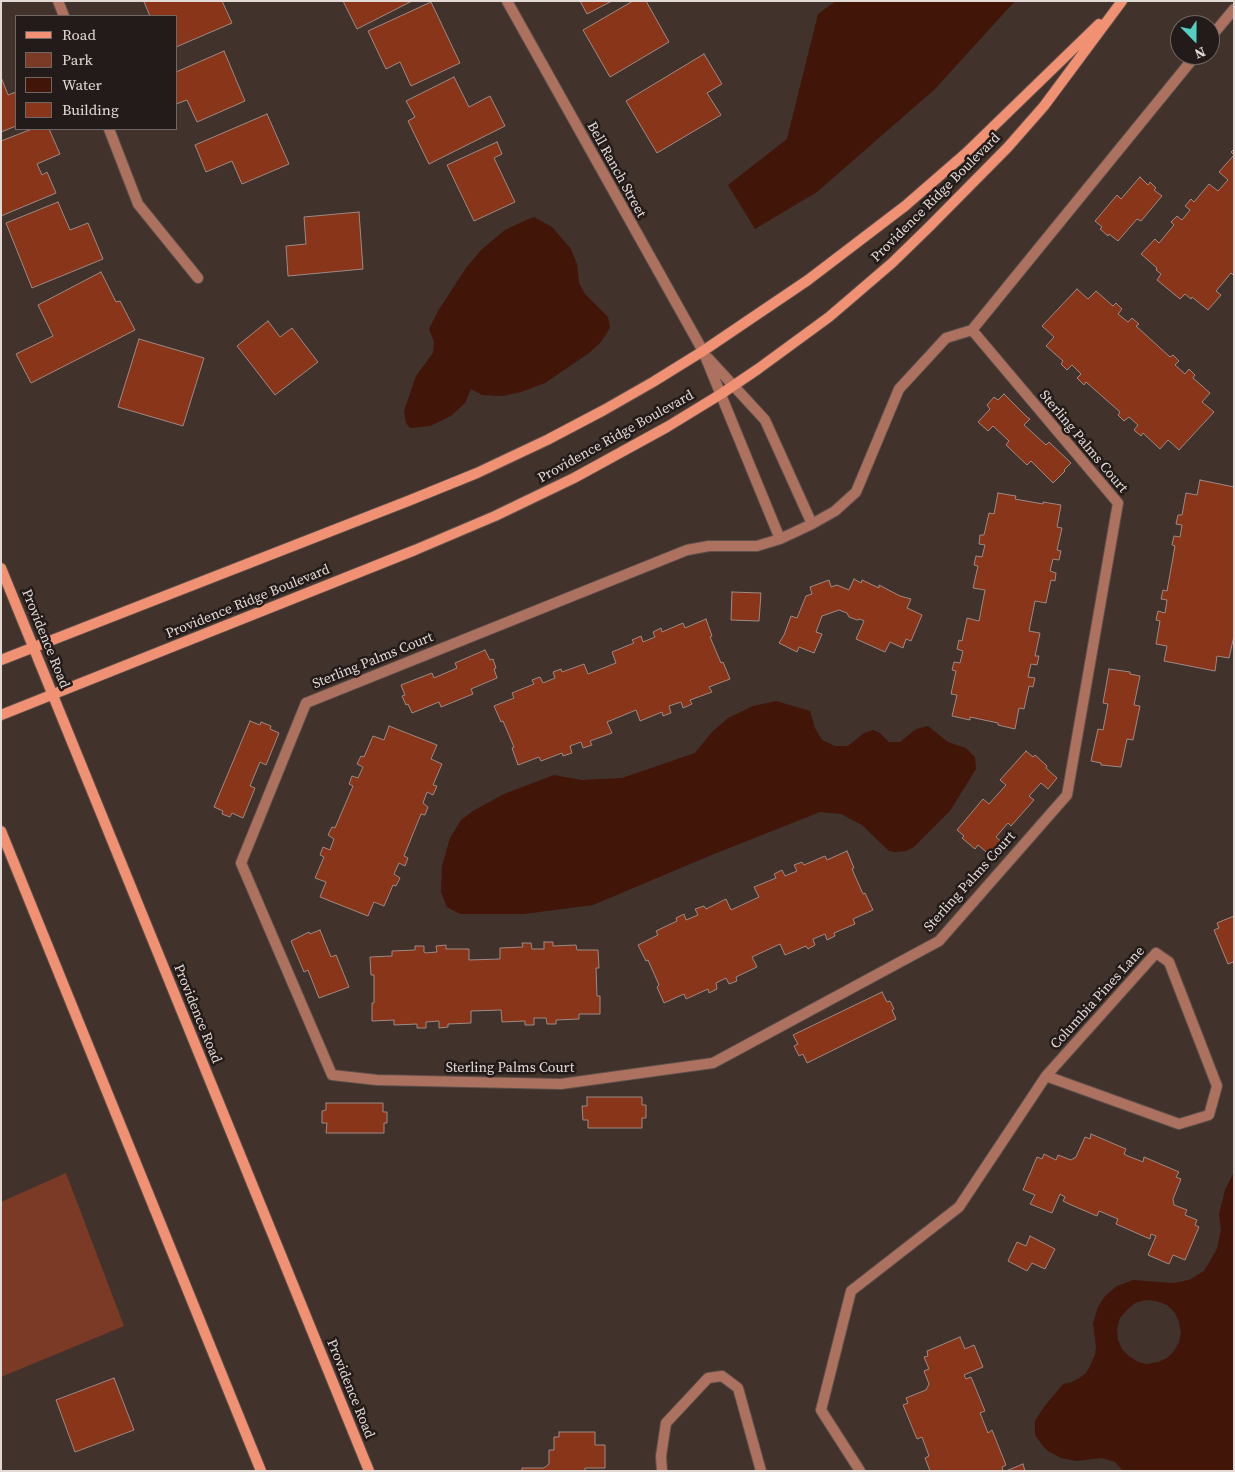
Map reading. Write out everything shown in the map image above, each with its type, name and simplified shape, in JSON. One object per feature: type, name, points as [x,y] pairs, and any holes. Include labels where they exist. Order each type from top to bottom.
[{"type":"street","points":[[58,1],[64,15]]},
{"type":"street","name":"Bell Ranch Street","points":[[507,1],[703,352]]},
{"type":"street","name":"Providence Ridge Boulevard","points":[[1,660],[408,501],[477,472],[547,440],[604,410],[703,352],[808,280],[905,206],[966,153],[1122,2]]},
{"type":"street","name":"Providence Ridge Boulevard","points":[[1,715],[415,550],[495,516],[574,478],[667,427],[721,394],[828,317],[892,263],[930,226],[1008,147],[1044,106],[1122,2]]},
{"type":"street","points":[[1220,26],[1234,9]]},
{"type":"street","points":[[972,330],[1188,65]]},
{"type":"street","points":[[108,130],[138,204],[198,278]]},
{"type":"street","name":"Sterling Palms Court","points":[[972,330],[1118,503],[1067,795],[939,941],[713,1063],[561,1084],[377,1080],[332,1075],[241,863],[306,703],[686,550],[709,546],[756,546],[780,539],[812,524],[835,510],[856,492],[899,389],[946,338],[972,330]]},
{"type":"street","points":[[703,352],[765,420],[812,524]]},
{"type":"street","points":[[703,352],[780,539]]},
{"type":"street","name":"Providence Road","points":[[1,568],[368,1471]]},
{"type":"street","points":[[1,831],[260,1471]]},
{"type":"street","name":"Columbia Pines Lane","points":[[860,1471],[821,1410],[851,1291],[959,1207],[1046,1076],[1156,953],[1169,962],[1217,1086],[1209,1115],[1179,1124],[1046,1076]]},
{"type":"street","points":[[662,1471],[661,1456],[666,1423],[708,1378],[722,1376],[738,1388],[761,1471]]},
{"type":"green space","points":[[66,1173],[124,1326],[1,1377],[1,1202]]},
{"type":"water","points":[[836,1],[1015,1],[935,89],[817,192],[755,229],[728,185],[787,139],[818,14]]},
{"type":"water","points":[[534,217],[552,227],[571,249],[577,264],[579,283],[585,294],[608,317],[610,328],[601,342],[589,353],[545,383],[521,392],[503,396],[482,395],[471,389],[465,403],[451,416],[430,426],[410,428],[406,423],[404,411],[416,376],[433,353],[434,342],[429,329],[438,311],[466,268],[481,250],[505,230]]},
{"type":"water","points":[[776,701],[810,711],[815,728],[822,740],[835,746],[848,746],[864,733],[873,730],[880,733],[889,742],[900,742],[916,729],[928,726],[948,742],[966,748],[975,757],[976,769],[950,811],[914,847],[906,851],[889,851],[862,825],[841,814],[820,812],[593,905],[524,914],[460,914],[447,907],[441,892],[442,866],[450,838],[461,820],[473,811],[504,794],[554,775],[582,780],[622,778],[695,753],[712,732],[728,718],[753,706]]},
{"type":"water","points":[[1234,1172],[1234,1471],[1123,1471],[1115,1462],[1102,1458],[1077,1461],[1061,1458],[1048,1451],[1035,1435],[1035,1421],[1063,1384],[1079,1378],[1089,1368],[1095,1355],[1096,1347],[1093,1323],[1098,1307],[1105,1296],[1117,1286],[1133,1280],[1174,1283],[1189,1280],[1204,1271],[1217,1249],[1221,1230],[1219,1214],[1225,1190]],"holes":[[[1146,1300],[1167,1305],[1175,1313],[1181,1333],[1174,1351],[1167,1358],[1147,1364],[1138,1362],[1122,1349],[1118,1340],[1117,1329],[1120,1318],[1135,1303]]]},
{"type":"building","points":[[222,1],[232,23],[178,46],[178,15],[150,15],[144,2]]},
{"type":"building","points":[[343,1],[412,1],[357,29]]},
{"type":"building","points":[[580,1],[612,1],[587,14]]},
{"type":"building","points":[[633,1],[646,1],[669,42],[610,77],[583,30]]},
{"type":"building","points":[[431,2],[460,63],[411,86],[400,62],[386,69],[368,31]]},
{"type":"building","points":[[224,51],[245,101],[197,122],[187,100],[178,103],[178,71]]},
{"type":"building","points":[[704,54],[722,84],[707,93],[721,115],[657,153],[626,101]]},
{"type":"building","points":[[1,77],[8,95],[15,92],[15,126],[1,132]]},
{"type":"building","points":[[454,77],[469,107],[490,96],[505,126],[429,164],[408,121],[415,117],[406,101]]},
{"type":"building","points":[[267,114],[289,164],[242,184],[232,161],[206,172],[195,145]]},
{"type":"building","points":[[29,130],[49,130],[60,154],[37,164],[42,175],[47,172],[56,193],[1,216],[1,141]]},
{"type":"building","points":[[497,142],[502,154],[494,158],[515,202],[474,221],[447,165]]},
{"type":"building","points":[[1234,155],[1234,276],[1231,273],[1216,291],[1221,295],[1208,310],[1192,297],[1191,299],[1185,294],[1180,299],[1157,280],[1161,274],[1141,254],[1155,239],[1159,243],[1174,225],[1171,222],[1177,216],[1182,220],[1190,210],[1185,206],[1191,199],[1194,202],[1209,184],[1218,191],[1228,180],[1219,172]]},
{"type":"building","points":[[1140,177],[1148,185],[1150,182],[1156,188],[1154,190],[1162,196],[1141,221],[1137,219],[1118,241],[1109,234],[1108,236],[1095,221],[1117,195],[1121,199]]},
{"type":"building","points":[[58,202],[70,230],[88,223],[103,259],[32,288],[6,223]]},
{"type":"building","points":[[359,212],[363,269],[288,276],[286,246],[306,244],[304,217]]},
{"type":"building","points":[[101,272],[116,302],[120,301],[135,330],[31,383],[16,354],[53,336],[38,305]]},
{"type":"building","points":[[1077,289],[1088,299],[1096,291],[1113,306],[1116,303],[1122,309],[1118,314],[1128,322],[1132,318],[1139,324],[1136,326],[1170,357],[1173,355],[1179,361],[1175,365],[1185,374],[1189,369],[1195,375],[1193,378],[1210,393],[1202,402],[1214,412],[1179,450],[1168,440],[1160,449],[1143,433],[1141,436],[1134,430],[1138,425],[1129,417],[1124,421],[1118,415],[1120,412],[1086,382],[1084,385],[1077,378],[1081,374],[1072,365],[1067,370],[1061,364],[1063,361],[1046,346],[1054,337],[1042,326]]},
{"type":"building","points":[[268,321],[280,337],[292,328],[318,362],[275,395],[237,346]]},
{"type":"building","points":[[139,339],[204,358],[183,426],[118,407]]},
{"type":"building","points":[[1004,394],[1030,419],[1024,425],[1046,445],[1049,442],[1071,463],[1053,483],[1031,461],[1027,465],[1006,445],[1009,441],[993,426],[988,431],[978,422],[990,409],[987,405],[994,397],[998,400]]},
{"type":"building","points":[[1200,480],[1234,487],[1234,636],[1229,658],[1217,656],[1215,671],[1164,661],[1167,646],[1156,644],[1160,621],[1156,620],[1158,611],[1165,613],[1167,600],[1161,599],[1163,590],[1167,591],[1175,546],[1172,545],[1174,536],[1180,537],[1182,525],[1176,524],[1178,515],[1182,515],[1186,493],[1197,495]]},
{"type":"building","points":[[998,493],[1016,496],[1015,499],[1061,505],[1057,527],[1062,528],[1057,550],[1061,551],[1059,560],[1053,559],[1050,571],[1056,573],[1055,581],[1051,580],[1046,603],[1035,601],[1029,631],[1040,633],[1035,656],[1039,656],[1037,665],[1031,664],[1028,677],[1035,678],[1033,687],[1029,686],[1024,709],[1019,708],[1015,729],[970,717],[970,720],[952,716],[957,695],[951,694],[956,671],[952,670],[954,662],[960,663],[963,651],[957,649],[959,640],[962,641],[967,618],[979,621],[985,590],[973,588],[978,566],[974,565],[976,556],[982,557],[985,545],[979,544],[980,535],[984,535],[989,513],[994,514]]},
{"type":"building","points":[[854,579],[861,583],[862,580],[879,588],[879,585],[900,596],[911,599],[907,608],[922,615],[911,641],[906,639],[903,648],[890,642],[885,652],[856,639],[864,621],[849,617],[847,613],[839,610],[822,616],[816,632],[822,634],[814,653],[799,647],[797,652],[779,643],[791,616],[797,618],[806,596],[812,594],[810,587],[829,580],[831,587],[837,585],[849,590]]},
{"type":"building","points":[[732,592],[761,593],[759,621],[731,620]]},
{"type":"building","points":[[706,619],[712,636],[710,637],[730,679],[709,687],[712,692],[690,700],[692,704],[683,708],[681,702],[669,706],[671,713],[663,716],[662,712],[640,721],[636,710],[607,722],[612,733],[590,741],[592,745],[583,748],[581,742],[570,746],[572,753],[563,756],[562,753],[541,761],[539,757],[518,765],[512,748],[514,747],[503,721],[501,722],[494,706],[514,698],[512,693],[534,684],[532,680],[540,677],[543,683],[555,678],[553,672],[561,669],[562,672],[584,664],[588,674],[616,663],[612,652],[634,643],[632,640],[641,636],[643,642],[655,637],[653,632],[661,628],[662,632],[683,623],[685,628]]},
{"type":"building","points":[[485,650],[490,660],[493,659],[497,678],[471,689],[473,694],[441,707],[439,702],[412,713],[402,696],[405,695],[401,685],[432,673],[434,678],[457,668],[455,663]]},
{"type":"building","points":[[1109,669],[1130,672],[1130,674],[1140,676],[1134,705],[1140,706],[1133,740],[1127,739],[1121,767],[1101,765],[1101,763],[1091,761],[1098,729],[1103,730],[1108,704],[1103,703]]},
{"type":"building","points":[[250,721],[260,725],[261,722],[271,726],[270,729],[279,733],[266,765],[260,762],[250,786],[255,788],[243,818],[232,813],[230,817],[222,814],[223,811],[214,807]]},
{"type":"building","points":[[389,726],[437,745],[431,759],[442,764],[433,785],[437,786],[433,795],[427,792],[423,803],[428,807],[425,815],[421,814],[404,856],[408,858],[405,866],[399,863],[394,874],[400,878],[396,886],[393,885],[384,906],[374,902],[368,916],[320,897],[326,882],[315,878],[324,857],[320,855],[323,847],[330,850],[334,839],[328,835],[332,827],[335,828],[353,786],[349,784],[352,776],[358,778],[363,767],[357,764],[361,756],[364,757],[373,736],[384,740]]},
{"type":"building","points":[[1026,751],[1033,757],[1035,755],[1057,778],[1048,789],[1041,783],[1029,796],[1034,800],[1011,826],[1008,823],[996,837],[1003,843],[991,856],[978,845],[975,849],[962,838],[964,836],[957,830],[983,799],[989,804],[1006,785],[1000,780]]},
{"type":"building","points":[[847,851],[854,868],[852,869],[863,894],[865,893],[873,910],[853,919],[855,924],[834,933],[835,936],[827,940],[825,934],[813,939],[815,945],[808,949],[806,946],[785,955],[780,944],[752,957],[757,967],[736,977],[737,981],[729,984],[726,978],[716,983],[717,989],[709,993],[708,989],[686,999],[684,994],[664,1003],[657,987],[659,985],[648,960],[646,961],[638,945],[658,935],[656,931],[677,921],[676,918],[684,914],[686,920],[698,915],[695,909],[704,906],[706,909],[726,899],[731,910],[759,897],[754,887],[776,878],[774,874],[782,870],[785,876],[797,871],[794,865],[802,862],[804,865],[825,856],[827,860]]},
{"type":"building","points":[[1234,916],[1234,965],[1233,962],[1228,964],[1214,930],[1219,928],[1217,923]]},
{"type":"building","points":[[320,930],[331,957],[336,955],[349,987],[319,998],[308,970],[304,972],[291,941],[309,932],[310,934]]},
{"type":"building","points":[[544,942],[553,942],[553,946],[576,945],[577,950],[598,950],[599,968],[596,968],[597,996],[600,996],[600,1014],[579,1014],[579,1019],[556,1020],[556,1024],[547,1024],[546,1018],[534,1018],[534,1025],[525,1025],[525,1021],[502,1022],[501,1010],[471,1011],[471,1023],[448,1024],[448,1027],[439,1028],[439,1021],[426,1022],[426,1028],[417,1028],[417,1024],[394,1025],[394,1020],[372,1021],[374,975],[371,975],[370,957],[392,956],[392,951],[415,950],[415,946],[424,946],[425,953],[437,952],[436,946],[446,945],[446,949],[469,949],[469,960],[500,959],[500,948],[523,947],[522,943],[531,943],[532,949],[544,949]]},
{"type":"building","points":[[882,992],[887,1002],[890,1001],[896,1019],[807,1063],[803,1054],[799,1056],[794,1046],[798,1044],[793,1035]]},
{"type":"building","points":[[587,1097],[642,1097],[642,1105],[646,1105],[646,1118],[642,1118],[642,1128],[588,1128],[588,1120],[583,1120],[582,1106],[587,1106]]},
{"type":"building","points":[[326,1103],[383,1103],[383,1112],[387,1112],[387,1123],[384,1123],[384,1133],[326,1133],[327,1123],[322,1123],[322,1111],[326,1110]]},
{"type":"building","points":[[1091,1134],[1126,1149],[1124,1154],[1128,1156],[1143,1162],[1144,1157],[1179,1172],[1176,1177],[1181,1179],[1173,1199],[1174,1205],[1187,1210],[1185,1215],[1197,1220],[1195,1225],[1199,1227],[1185,1260],[1173,1255],[1169,1264],[1148,1255],[1156,1236],[1151,1234],[1150,1239],[1116,1224],[1118,1219],[1099,1211],[1097,1216],[1069,1204],[1063,1201],[1065,1197],[1060,1194],[1052,1213],[1030,1204],[1035,1195],[1023,1190],[1037,1157],[1042,1159],[1044,1154],[1056,1160],[1058,1155],[1071,1160],[1076,1157],[1085,1137],[1090,1139]]},
{"type":"building","points":[[1030,1236],[1055,1249],[1045,1269],[1032,1263],[1027,1271],[1008,1261],[1017,1242],[1026,1246]]},
{"type":"building","points":[[960,1337],[965,1349],[974,1345],[983,1367],[964,1375],[966,1379],[971,1377],[985,1411],[980,1413],[988,1433],[992,1430],[1006,1465],[1002,1467],[1003,1471],[930,1471],[925,1458],[929,1456],[922,1437],[917,1439],[903,1405],[908,1403],[906,1398],[926,1390],[929,1384],[924,1371],[929,1369],[924,1357],[928,1356],[927,1351]]},
{"type":"building","points":[[114,1378],[134,1430],[75,1452],[56,1400]]},
{"type":"building","points":[[559,1432],[595,1432],[595,1445],[605,1445],[605,1468],[585,1468],[585,1471],[522,1471],[522,1468],[544,1468],[549,1464],[549,1450],[554,1450],[554,1437],[559,1437]]},
{"type":"building","points":[[1023,1464],[1025,1471],[1006,1471]]}]
